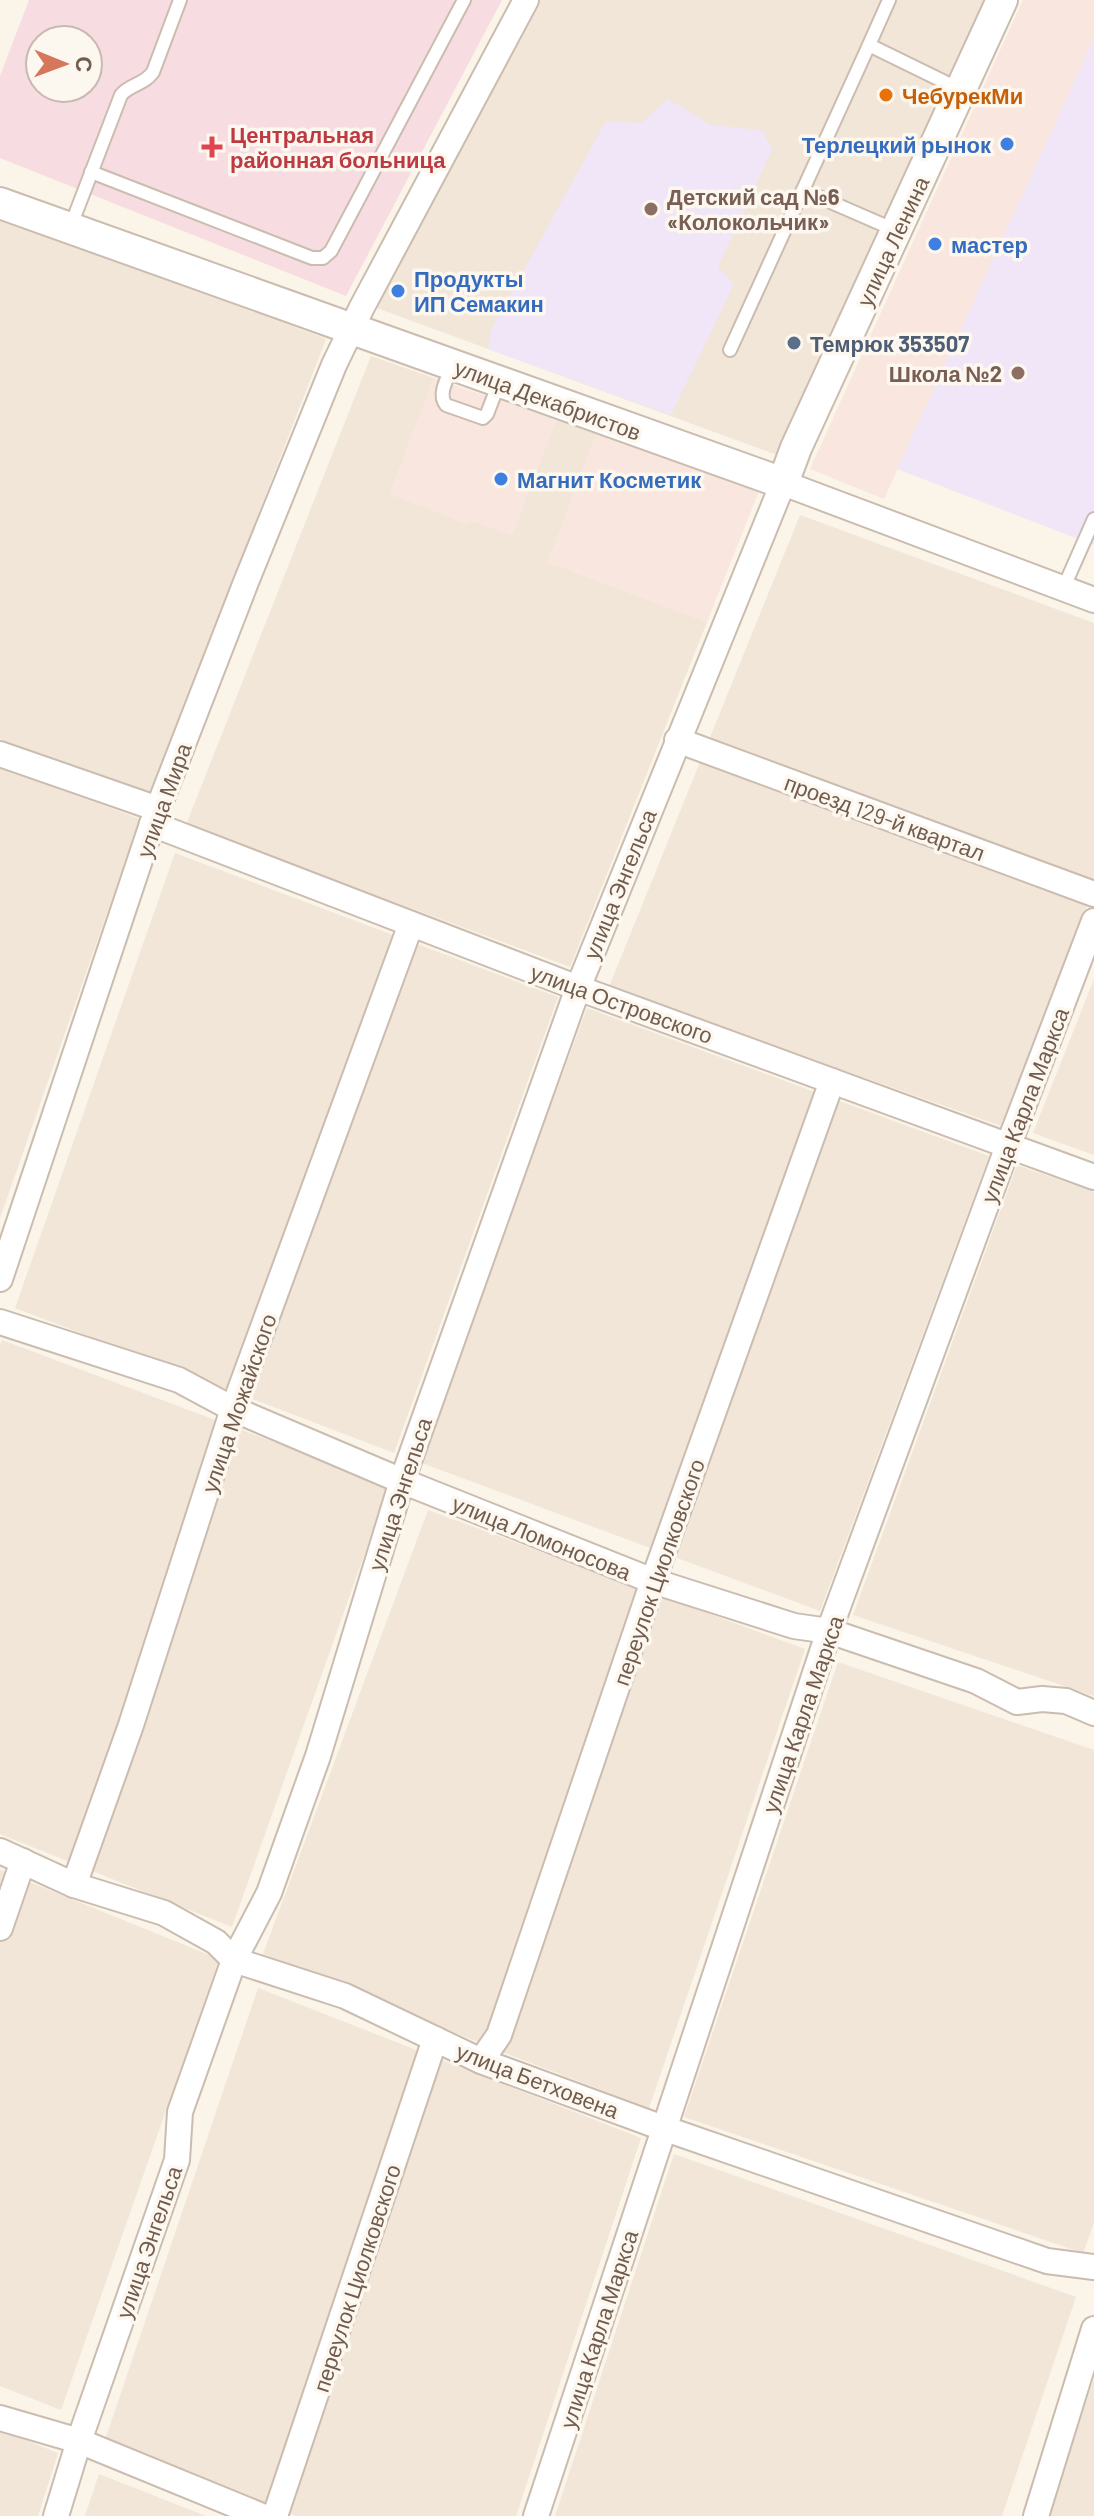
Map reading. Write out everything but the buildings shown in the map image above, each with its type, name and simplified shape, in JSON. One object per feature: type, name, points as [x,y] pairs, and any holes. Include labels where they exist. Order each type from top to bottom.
[{"type":"street","name":"улица Мира","points":[[0,1279],[155,817],[246,582],[351,329],[526,0]]},
{"type":"street","name":"улица Ленина","points":[[783,483],[1002,0]]},
{"type":"street","name":"улица Декабристов","points":[[0,203],[783,483],[1094,600]]},
{"type":"street","name":"улица Энгельса","points":[[56,2516],[177,2160],[180,2112],[234,1960],[269,1893],[318,1756],[402,1481],[578,988],[783,483]]},
{"type":"street","name":"проезд 129-й квартал","points":[[677,740],[1094,894]]},
{"type":"street","name":"улица Островского","points":[[0,754],[411,924],[1094,1177]]},
{"type":"street","name":"улица Карла Маркса","points":[[536,2516],[829,1631],[1094,921]]},
{"type":"street","name":"улица Можайского","points":[[74,1885],[131,1725],[233,1409],[411,924]]},
{"type":"street","name":"переулок Циолковского","points":[[481,2061],[499,2035],[653,1581],[832,1081]]},
{"type":"street","name":"улица Ломоносова","points":[[0,1322],[179,1380],[233,1409],[402,1481],[653,1581],[794,1626],[829,1631],[976,1681],[1017,1702],[1066,1701],[1094,1713]]},
{"type":"street","points":[[1034,1700],[1080,1723],[1094,1724]]},
{"type":"street","name":"улица Бетховена","points":[[0,1851],[74,1885],[164,1913],[216,1942],[234,1960],[345,1996],[481,2061],[663,2128],[1047,2261],[1094,2267]]},
{"type":"street","points":[[0,1928],[23,1861]]},
{"type":"street","name":"переулок Циолковского","points":[[275,2516],[435,2039]]},
{"type":"street","points":[[1036,2516],[1094,2329]]},
{"type":"street","points":[[0,2418],[79,2441],[262,2516]]},
{"type":"lane","points":[[70,228],[121,95],[126,89],[147,80],[153,72],[180,0]]},
{"type":"lane","points":[[91,172],[312,258],[323,258],[331,251],[464,0]]},
{"type":"lane","points":[[730,350],[889,0]]},
{"type":"lane","points":[[869,45],[961,90]]},
{"type":"lane","points":[[803,190],[896,230]]},
{"type":"lane","points":[[453,366],[442,401],[479,417],[487,414],[499,382]]},
{"type":"lane","points":[[1063,589],[1094,519]]},
{"type":"shaded area","name":"Центральная районная больница","points":[[29,0],[502,0],[346,296],[0,158],[0,76]]},
{"type":"shaded area","points":[[536,0],[986,0],[780,456],[374,307]]},
{"type":"shaded area","points":[[1023,0],[1094,0],[1094,38],[884,499],[810,469]]},
{"type":"shaded area","name":"Школа №2","points":[[1094,38],[1094,545],[897,469]]},
{"type":"shaded area","name":"Детский сад №6 «Колокольчик»","points":[[668,99],[711,125],[762,130],[772,150],[718,267],[734,284],[671,415],[488,349],[491,330],[606,121],[641,123]]},
{"type":"shaded area","points":[[0,217],[326,339],[149,797],[0,739]]},
{"type":"shaded area","points":[[371,356],[434,378],[390,494],[469,524],[470,520],[512,535],[556,420],[596,434],[548,562],[707,622],[570,967],[186,825]]},
{"type":"shaded area","points":[[434,378],[556,420],[512,536],[471,520],[468,525],[390,494]]},
{"type":"shaded area","points":[[596,434],[759,491],[707,622],[548,562]]},
{"type":"shaded area","points":[[800,515],[1094,623],[1094,888],[1001,1126],[609,987]]},
{"type":"shaded area","points":[[0,767],[140,819],[0,1218]]},
{"type":"shaded area","points":[[175,853],[558,997],[394,1453],[15,1308]]},
{"type":"shaded area","points":[[1094,979],[1094,1155],[1033,1133]]},
{"type":"shaded area","points":[[587,1008],[989,1156],[820,1611],[419,1462]]},
{"type":"shaded area","points":[[1017,1165],[1094,1192],[1094,1696],[853,1615]]},
{"type":"shaded area","points":[[2,1340],[389,1485],[232,1927],[0,1834]]},
{"type":"shaded area","points":[[428,1510],[805,1649],[649,2108],[502,2052],[263,1954]]},
{"type":"shaded area","points":[[838,1662],[1094,1750],[1094,2223],[1083,2253],[684,2117]]},
{"type":"shaded area","points":[[0,1870],[219,1959],[61,2410],[0,2386]]},
{"type":"shaded area","points":[[258,1988],[641,2138],[516,2516],[296,2516],[105,2440]]},
{"type":"shaded area","points":[[674,2154],[1076,2297],[1002,2516],[555,2516]]},
{"type":"shaded area","points":[[1094,2379],[1094,2516],[1048,2516]]},
{"type":"shaded area","points":[[0,2430],[58,2453],[38,2516],[0,2516]]},
{"type":"shaded area","points":[[99,2474],[206,2516],[85,2516]]},
{"type":"place","name":"ЧебурекМи","points":[[886,95]]},
{"type":"place","name":"Терлецкий рынок","points":[[1007,144]]},
{"type":"place","name":"Центральная районная больница","points":[[212,147]]},
{"type":"place","name":"Детский сад №6 «Колокольчик»","points":[[651,209]]},
{"type":"place","name":"мастер","points":[[935,244]]},
{"type":"place","name":"Продукты ИП Семакин","points":[[398,291]]},
{"type":"place","name":"Темрюк 353507","points":[[794,343]]},
{"type":"place","name":"Школа №2","points":[[1018,373]]},
{"type":"place","name":"Магнит Косметик","points":[[501,479]]}]
